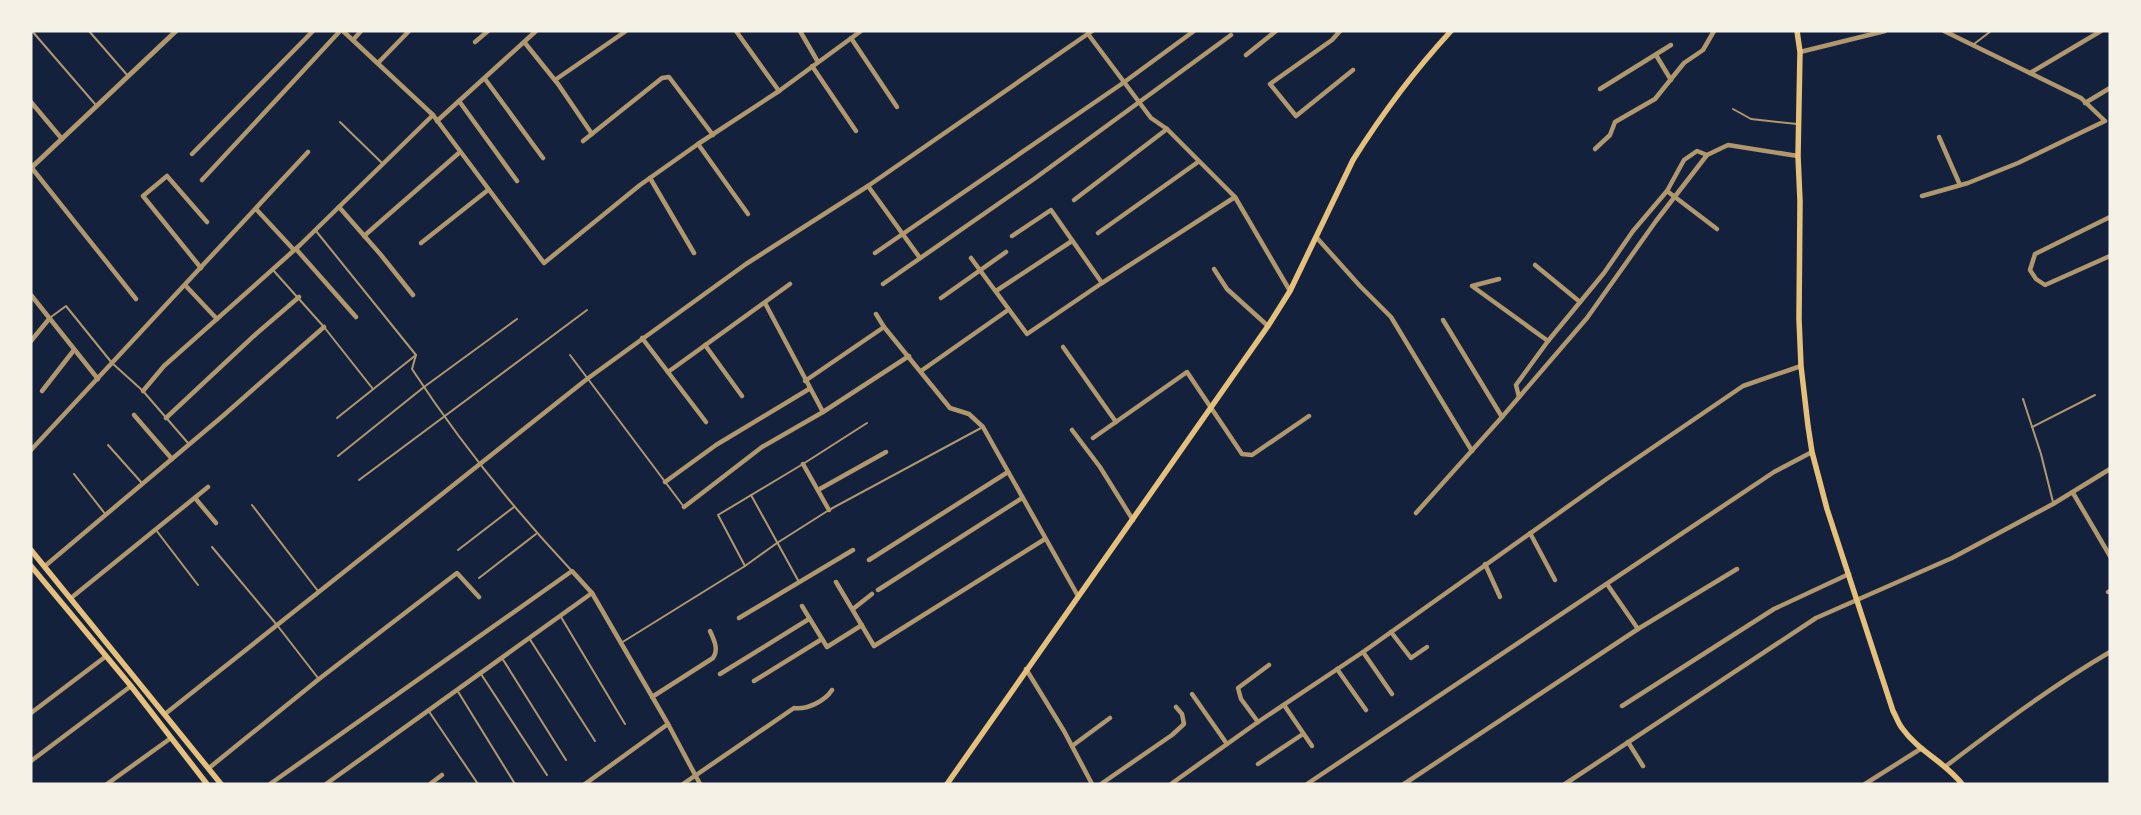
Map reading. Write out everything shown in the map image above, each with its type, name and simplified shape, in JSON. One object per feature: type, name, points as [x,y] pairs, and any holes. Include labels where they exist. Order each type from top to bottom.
[{"type":"main road","points":[[947,784],[1268,326],[1290,291],[1353,160],[1380,116],[1451,31]]},
{"type":"main road","points":[[1797,31],[1800,52],[1798,156],[1801,366],[1812,452],[1827,509],[1893,711],[1902,728],[1922,748],[1946,766],[1962,784]]},
{"type":"main road","points":[[31,550],[221,784]]},
{"type":"main road","points":[[31,566],[131,686],[208,784]]},
{"type":"main road","points":[[105,657],[114,651]]},
{"type":"street","points":[[136,299],[31,167],[176,31]]},
{"type":"street","points":[[192,154],[313,31]]},
{"type":"street","points":[[202,180],[342,31],[433,115],[544,263],[650,178],[779,91],[861,31]]},
{"type":"street","points":[[353,40],[361,31]]},
{"type":"street","points":[[378,63],[409,31]]},
{"type":"street","points":[[475,42],[488,31]]},
{"type":"street","points":[[437,121],[536,31]]},
{"type":"street","points":[[555,80],[626,31]]},
{"type":"street","points":[[736,31],[779,91]]},
{"type":"street","points":[[800,31],[818,62]]},
{"type":"street","points":[[875,253],[1123,83],[1194,31]]},
{"type":"street","points":[[1246,55],[1276,31]]},
{"type":"street","points":[[1340,31],[1332,40],[1270,84],[1296,116],[1353,70]]},
{"type":"street","points":[[1595,149],[1610,135],[1615,122],[1655,99],[1684,63],[1703,50],[1714,31]]},
{"type":"street","points":[[1800,52],[1885,31]]},
{"type":"street","points":[[1922,196],[1960,185],[2018,163],[2105,120],[2080,98],[1944,31]]},
{"type":"street","points":[[2030,73],[2101,31]]},
{"type":"street","points":[[165,714],[587,379],[642,338],[746,264],[868,186],[1090,32],[1123,83],[1150,118],[1167,129],[1235,197],[1290,291]]},
{"type":"street","points":[[853,35],[897,107]]},
{"type":"street","points":[[883,284],[1034,179],[1231,35]]},
{"type":"street","points":[[525,43],[555,80],[592,134]]},
{"type":"street","points":[[1600,89],[1671,45]]},
{"type":"street","points":[[1656,55],[1671,80]]},
{"type":"street","points":[[812,66],[856,131]]},
{"type":"street","points":[[583,141],[662,78],[669,76],[713,135]]},
{"type":"street","points":[[484,79],[543,158]]},
{"type":"street","points":[[2085,103],[2110,88]]},
{"type":"street","points":[[31,102],[62,139]]},
{"type":"street","points":[[459,102],[517,181]]},
{"type":"street","points":[[143,391],[164,366],[295,250],[433,115]]},
{"type":"street","points":[[1074,200],[1167,129]]},
{"type":"street","points":[[1939,137],[1960,185]]},
{"type":"street","points":[[698,144],[748,214]]},
{"type":"street","points":[[1416,513],[1587,318],[1674,196],[1707,154],[1728,145],[1798,156]]},
{"type":"street","points":[[1519,397],[1516,385],[1548,341],[1604,273],[1634,231],[1667,191],[1684,160],[1697,151],[1707,154]]},
{"type":"street","points":[[31,450],[308,152]]},
{"type":"street","points":[[364,236],[460,152]]},
{"type":"street","points":[[1098,233],[1198,162]]},
{"type":"street","points":[[201,268],[143,196],[167,176],[207,222]]},
{"type":"street","points":[[650,178],[694,253]]},
{"type":"street","points":[[868,186],[920,258]]},
{"type":"street","points":[[422,243],[488,190]]},
{"type":"street","points":[[1667,191],[1717,229]]},
{"type":"street","points":[[971,258],[1027,334],[1235,197]]},
{"type":"street","points":[[339,207],[413,295]]},
{"type":"street","points":[[256,209],[356,317]]},
{"type":"street","points":[[1012,236],[1051,210],[1102,283]]},
{"type":"street","points":[[2110,217],[2035,254],[2030,270],[2036,279],[2045,285],[2110,256]]},
{"type":"street","points":[[1317,238],[1391,317],[1472,451]]},
{"type":"street","points":[[996,291],[1072,241]]},
{"type":"street","points":[[941,298],[1006,252]]},
{"type":"street","points":[[1535,266],[1580,302]]},
{"type":"street","points":[[1214,269],[1227,289],[1268,326]]},
{"type":"street","points":[[1499,279],[1472,286],[1548,341]]},
{"type":"street","points":[[668,372],[790,284]]},
{"type":"street","points":[[185,285],[217,319]]},
{"type":"street","points":[[31,295],[98,379]]},
{"type":"street","points":[[166,418],[256,334],[299,297]]},
{"type":"street","points":[[765,303],[809,389],[823,412]]},
{"type":"street","points":[[921,371],[1008,310]]},
{"type":"street","points":[[876,314],[884,327],[950,408],[970,414],[983,427],[1078,596]]},
{"type":"street","points":[[31,341],[49,319]]},
{"type":"street","points":[[1443,320],[1502,417]]},
{"type":"street","points":[[45,566],[190,445],[324,326]]},
{"type":"street","points":[[805,381],[884,327]]},
{"type":"street","points":[[642,338],[706,422]]},
{"type":"street","points":[[705,345],[742,396]]},
{"type":"street","points":[[1063,347],[1116,422]]},
{"type":"street","points":[[42,391],[74,350]]},
{"type":"street","points":[[684,507],[762,447],[823,412],[909,356]]},
{"type":"street","points":[[1171,784],[1258,722],[1363,652],[1485,564],[1744,386],[1801,366]]},
{"type":"street","points":[[1093,438],[1187,372],[1242,454],[1252,455],[1309,416]]},
{"type":"street","points":[[665,482],[716,445],[809,389]]},
{"type":"street","points":[[134,415],[172,459]]},
{"type":"street","points":[[1072,430],[1100,467],[1133,520]]},
{"type":"street","points":[[818,490],[886,452]]},
{"type":"street","points":[[1307,784],[1774,472],[1812,452]]},
{"type":"street","points":[[803,464],[829,510]]},
{"type":"street","points":[[1565,784],[1816,618],[1857,598],[1952,558],[2054,504],[2110,469]]},
{"type":"street","points":[[869,560],[1008,472]]},
{"type":"street","points":[[71,598],[208,487]]},
{"type":"street","points":[[2073,493],[2110,556]]},
{"type":"street","points":[[195,498],[216,523]]},
{"type":"street","points":[[878,590],[1022,498]]},
{"type":"street","points":[[1530,533],[1555,580]]},
{"type":"street","points":[[836,582],[874,646],[1045,539]]},
{"type":"street","points":[[739,618],[853,550]]},
{"type":"street","points":[[1485,564],[1500,596]]},
{"type":"street","points":[[1404,784],[1638,629],[1737,569]]},
{"type":"street","points":[[270,784],[572,571],[592,593],[668,724],[700,784]]},
{"type":"street","points":[[209,768],[319,679],[457,573],[479,597]]},
{"type":"street","points":[[1622,706],[1774,609],[1849,574]]},
{"type":"street","points":[[1607,584],[1638,629]]},
{"type":"street","points":[[326,784],[592,593]]},
{"type":"street","points":[[853,609],[872,594]]},
{"type":"street","points":[[802,606],[827,646],[862,625]]},
{"type":"street","points":[[720,674],[809,619]]},
{"type":"street","points":[[652,696],[713,658],[716,646],[710,631]]},
{"type":"street","points":[[1391,632],[1411,658],[1427,647]]},
{"type":"street","points":[[754,681],[822,639]]},
{"type":"street","points":[[1363,652],[1392,694]]},
{"type":"street","points":[[1946,766],[2020,710],[2072,674],[2110,652]]},
{"type":"street","points":[[31,714],[105,657]]},
{"type":"street","points":[[1258,722],[1241,700],[1238,688],[1269,665]]},
{"type":"street","points":[[1026,669],[1072,746],[1092,784]]},
{"type":"street","points":[[1337,669],[1366,710]]},
{"type":"street","points":[[31,761],[131,686]]},
{"type":"street","points":[[683,784],[794,708],[802,709],[816,703],[832,690]]},
{"type":"street","points":[[1192,694],[1227,744]]},
{"type":"street","points":[[1284,705],[1312,746]]},
{"type":"street","points":[[1101,784],[1172,735],[1184,724],[1182,714],[1176,707]]},
{"type":"street","points":[[1072,746],[1110,718]]},
{"type":"street","points":[[585,784],[668,724]]},
{"type":"street","points":[[1258,764],[1304,734]]},
{"type":"street","points":[[107,784],[171,738]]},
{"type":"street","points":[[1628,742],[1643,766]]},
{"type":"street","points":[[1864,784],[1922,748]]},
{"type":"street","points":[[430,784],[442,775]]},
{"type":"lane","points":[[32,31],[96,106]]},
{"type":"lane","points":[[89,31],[128,76]]},
{"type":"lane","points":[[1972,46],[1992,31]]},
{"type":"lane","points":[[1732,109],[1751,118],[1799,124]]},
{"type":"lane","points":[[340,122],[382,164]]},
{"type":"lane","points":[[315,229],[416,355]]},
{"type":"lane","points":[[273,270],[324,326],[373,389]]},
{"type":"lane","points":[[49,319],[66,306],[112,363],[143,391],[190,445]]},
{"type":"lane","points":[[359,480],[587,310]]},
{"type":"lane","points":[[338,456],[424,387],[517,319]]},
{"type":"lane","points":[[416,355],[412,369],[445,417],[536,534],[572,571]]},
{"type":"lane","points":[[337,418],[416,355]]},
{"type":"lane","points":[[570,355],[684,507]]},
{"type":"lane","points":[[2032,427],[2095,395]]},
{"type":"lane","points":[[2023,399],[2054,504]]},
{"type":"lane","points":[[745,566],[718,514],[803,464],[867,423]]},
{"type":"lane","points":[[621,643],[745,566],[829,510],[983,427]]},
{"type":"lane","points":[[108,445],[142,484]]},
{"type":"lane","points":[[74,474],[106,515]]},
{"type":"lane","points":[[751,495],[799,582]]},
{"type":"lane","points":[[252,505],[319,592]]},
{"type":"lane","points":[[458,550],[514,507]]},
{"type":"lane","points":[[156,530],[198,585]]},
{"type":"lane","points":[[479,578],[536,534]]},
{"type":"lane","points":[[212,547],[319,679]]},
{"type":"lane","points":[[872,594],[878,590]]},
{"type":"lane","points":[[561,617],[625,724]]},
{"type":"lane","points":[[529,638],[595,741]]},
{"type":"lane","points":[[502,658],[566,760]]},
{"type":"lane","points":[[480,674],[546,775]]},
{"type":"lane","points":[[457,690],[514,784]]},
{"type":"lane","points":[[428,710],[478,784]]}]
